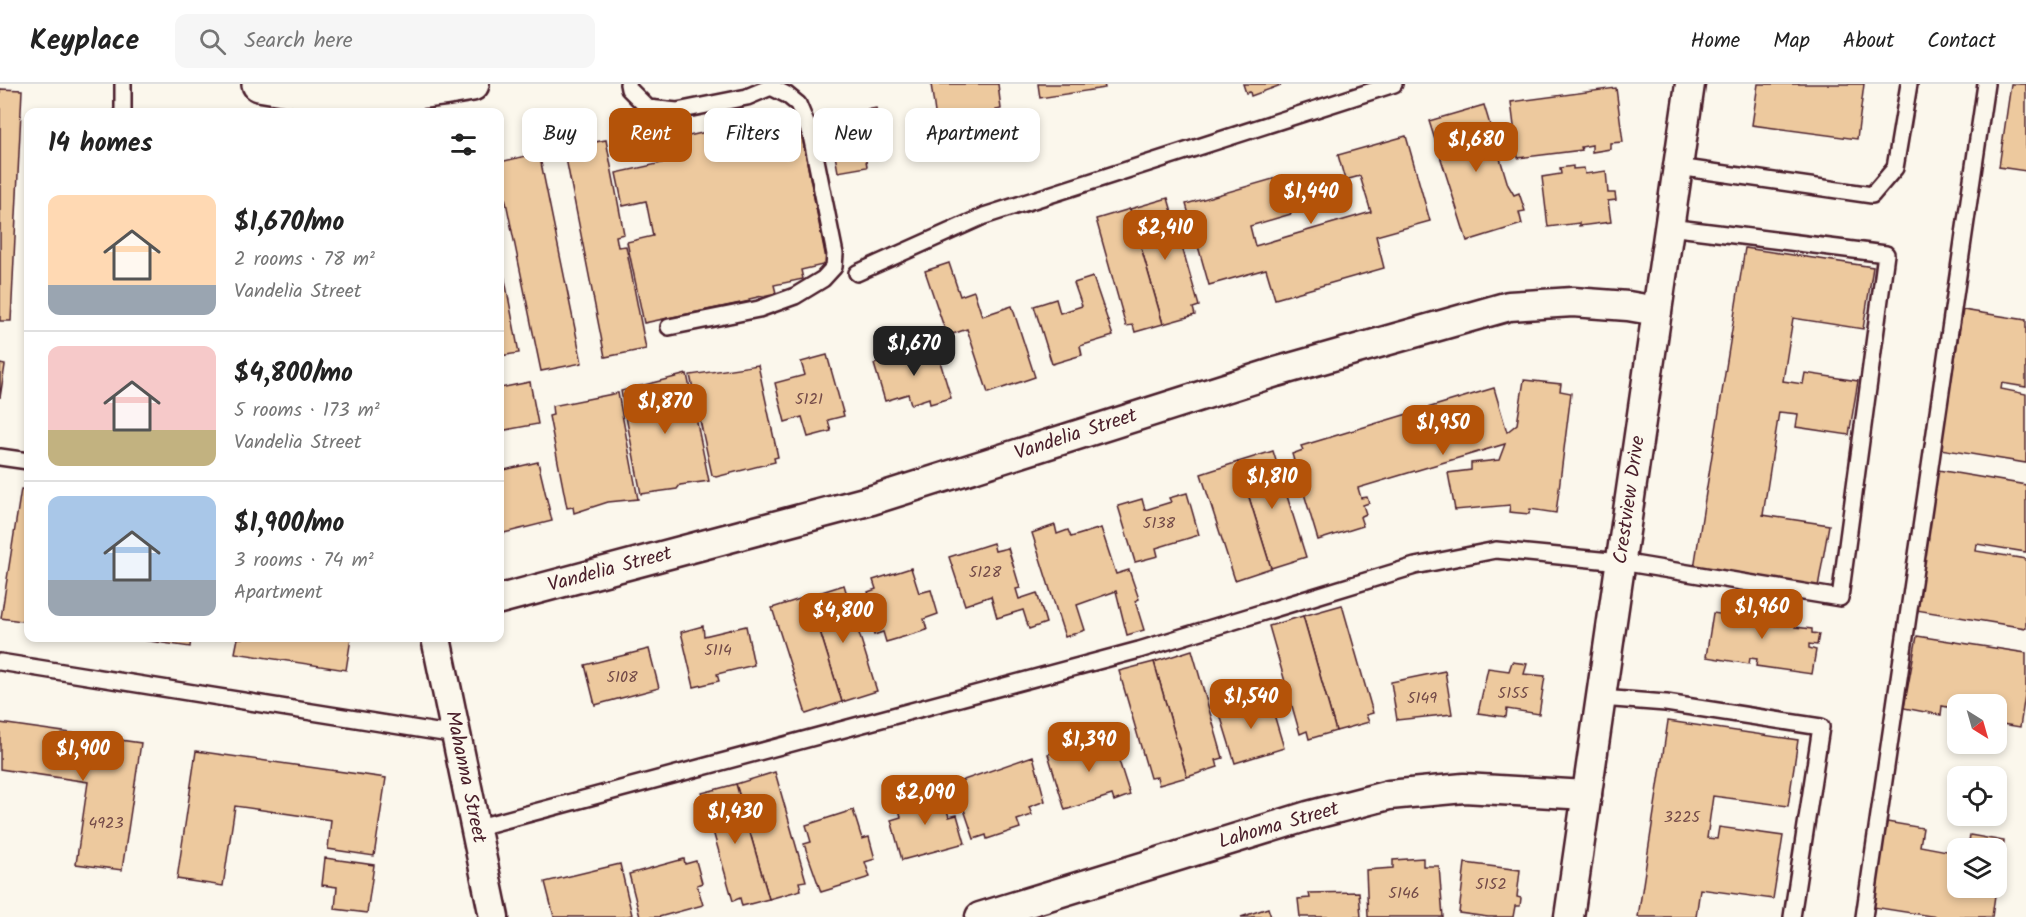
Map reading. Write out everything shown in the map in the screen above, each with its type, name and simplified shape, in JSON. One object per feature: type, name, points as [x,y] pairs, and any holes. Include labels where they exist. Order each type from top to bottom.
[{"type":"main road","points":[[276,86],[335,103],[472,84]]},
{"type":"street","name":"Crestview Drive","points":[[1569,917],[1690,84]]},
{"type":"street","name":"Vandelia Street","points":[[504,598],[872,500],[1276,372],[1509,306],[1574,302],[1628,306],[1657,311]]},
{"type":"street","name":"Mahanna Street","points":[[437,642],[494,917]]},
{"type":"street","name":"Lahoma Street","points":[[980,917],[1308,816],[1389,795],[1464,788],[1587,795]]},
{"type":"lane","points":[[123,84],[123,108]]},
{"type":"lane","points":[[628,84],[629,89],[648,108],[677,111],[747,97],[771,86],[788,95],[798,104],[811,135],[835,254],[834,267],[823,279],[795,296],[759,309],[669,327]]},
{"type":"lane","points":[[856,273],[984,216],[1394,84]]},
{"type":"lane","points":[[1678,167],[1872,195],[1895,168],[1909,84]]},
{"type":"lane","points":[[1864,917],[1986,84]]},
{"type":"lane","points":[[476,828],[1139,650],[1415,566],[1496,550],[1621,562],[1840,598],[1886,254],[1669,227]]},
{"type":"lane","points":[[0,457],[24,460]]},
{"type":"lane","points":[[0,662],[456,735]]},
{"type":"lane","points":[[1601,698],[1666,703],[1821,727],[1792,917]]},
{"type":"building","points":[[931,84],[998,84],[1001,108],[934,108]]},
{"type":"building","points":[[1038,84],[1104,84],[1105,88],[1040,98]]},
{"type":"building","points":[[1243,84],[1281,85],[1251,96],[1250,92],[1246,93]]},
{"type":"building","points":[[1758,84],[1864,84],[1857,139],[1752,125]]},
{"type":"building","points":[[2011,84],[2026,84],[2026,171],[1999,167]]},
{"type":"building","points":[[1616,88],[1623,142],[1610,143],[1610,149],[1592,152],[1592,145],[1581,147],[1582,150],[1518,158],[1511,102]]},
{"type":"building","points":[[0,89],[22,90],[11,321],[0,321]]},
{"type":"building","points":[[1484,105],[1508,185],[1514,195],[1519,193],[1525,211],[1519,212],[1522,224],[1467,241],[1429,121]]},
{"type":"building","points":[[801,131],[827,264],[801,270],[803,279],[774,285],[776,293],[749,299],[750,301],[644,323],[627,242],[653,236],[646,201],[623,206],[616,173],[662,162],[692,162],[692,135],[704,132],[704,162],[801,162]]},
{"type":"building","points":[[1406,136],[1430,221],[1376,236],[1384,268],[1275,299],[1266,269],[1209,285],[1186,204],[1280,177],[1291,214],[1250,226],[1255,246],[1371,212],[1360,176],[1345,180],[1338,155]]},
{"type":"building","points":[[606,140],[624,234],[616,236],[618,247],[626,246],[646,349],[605,357],[567,162],[597,162],[597,142]]},
{"type":"building","points":[[522,157],[522,162],[541,162],[582,363],[541,371],[504,192],[504,161]]},
{"type":"building","points":[[836,162],[866,162],[867,167],[838,172]]},
{"type":"building","points":[[1573,166],[1573,169],[1584,168],[1585,174],[1606,171],[1608,193],[1615,193],[1616,200],[1608,201],[1611,222],[1548,227],[1542,177],[1561,174],[1560,168]]},
{"type":"building","points":[[1168,198],[1199,306],[1193,308],[1195,315],[1163,324],[1130,209]]},
{"type":"building","points":[[1130,209],[1163,324],[1135,332],[1133,325],[1126,326],[1096,219]]},
{"type":"building","points":[[1745,248],[1873,267],[1863,329],[1793,318],[1783,381],[1803,384],[1805,373],[1858,381],[1849,435],[1796,427],[1798,414],[1779,412],[1763,515],[1829,525],[1818,587],[1694,568]]},
{"type":"building","points":[[949,263],[960,296],[974,291],[982,316],[1012,306],[1035,377],[988,393],[967,329],[947,336],[925,271]]},
{"type":"building","points":[[504,275],[519,353],[504,355]]},
{"type":"building","points":[[1093,277],[1113,336],[1080,346],[1082,355],[1052,364],[1034,306],[1056,299],[1060,313],[1082,306],[1074,283]]},
{"type":"building","points":[[1963,310],[2026,320],[2026,387],[2002,383],[2001,389],[2026,394],[2026,463],[1940,449]]},
{"type":"building","points":[[935,345],[951,398],[930,404],[929,398],[911,404],[908,394],[885,401],[874,364]]},
{"type":"building","points":[[827,355],[844,416],[828,420],[831,431],[808,437],[802,417],[785,422],[775,383],[805,375],[801,362]]},
{"type":"building","points":[[0,364],[5,365],[0,398]]},
{"type":"building","points":[[758,365],[778,457],[774,458],[775,462],[716,477],[712,475],[690,375]]},
{"type":"building","points":[[687,374],[709,481],[680,485],[677,489],[641,494],[621,391]]},
{"type":"building","points":[[1524,380],[1561,384],[1560,391],[1571,393],[1556,513],[1530,509],[1529,514],[1509,512],[1510,505],[1455,510],[1448,473],[1471,470],[1471,463],[1499,460],[1505,444],[1358,488],[1361,498],[1367,497],[1369,503],[1363,505],[1366,514],[1360,517],[1363,526],[1318,540],[1292,454],[1303,450],[1301,446],[1494,388],[1507,432],[1517,424]]},
{"type":"building","points":[[530,382],[538,424],[504,430],[504,387]]},
{"type":"building","points":[[618,393],[638,499],[608,502],[574,513],[573,507],[567,508],[549,416],[553,415],[552,406]]},
{"type":"building","points":[[1273,451],[1306,557],[1271,568],[1238,462]]},
{"type":"building","points":[[538,462],[552,521],[504,533],[504,470]]},
{"type":"building","points":[[1238,462],[1271,568],[1235,580],[1201,474]]},
{"type":"building","points":[[1938,470],[2026,485],[2026,552],[1977,544],[1976,551],[2026,559],[2026,628],[1916,610]]},
{"type":"building","points":[[21,489],[24,489],[24,621],[1,618]]},
{"type":"building","points":[[1187,493],[1199,535],[1156,548],[1158,556],[1135,562],[1118,506],[1142,499],[1145,510],[1171,502],[1169,498]]},
{"type":"building","points":[[1055,525],[1057,534],[1068,530],[1071,537],[1101,528],[1116,574],[1129,570],[1139,599],[1135,601],[1144,630],[1127,635],[1116,591],[1077,605],[1085,630],[1065,637],[1032,533]]},
{"type":"building","points":[[993,543],[995,551],[1008,548],[1020,588],[1016,589],[1019,599],[1037,593],[1046,623],[1029,629],[1023,610],[997,618],[991,596],[965,605],[949,557]]},
{"type":"building","points":[[911,568],[919,593],[931,590],[938,614],[924,619],[927,630],[886,642],[883,632],[874,635],[867,615],[875,613],[868,592],[876,589],[873,580]]},
{"type":"building","points":[[844,585],[877,691],[842,702],[809,596]]},
{"type":"building","points":[[809,596],[842,702],[806,714],[772,608]]},
{"type":"building","points":[[1342,605],[1373,713],[1366,715],[1369,722],[1336,731],[1303,616]]},
{"type":"building","points":[[1727,606],[1797,616],[1795,627],[1812,629],[1812,633],[1819,634],[1817,645],[1809,644],[1809,648],[1816,650],[1812,674],[1756,666],[1757,659],[1750,658],[1749,664],[1706,657],[1713,613],[1726,615]]},
{"type":"building","points":[[1303,616],[1336,731],[1309,739],[1307,731],[1300,734],[1269,626]]},
{"type":"building","points":[[703,626],[704,636],[746,626],[754,665],[717,674],[719,681],[694,687],[681,632]]},
{"type":"building","points":[[1917,636],[2026,653],[2026,689],[2020,727],[2007,725],[2007,694],[1947,694],[1947,707],[1942,706],[1941,715],[1904,708]]},
{"type":"building","points":[[156,642],[191,642],[190,647]]},
{"type":"building","points":[[237,642],[350,642],[346,670],[235,653]]},
{"type":"building","points":[[649,649],[659,688],[595,705],[585,665]]},
{"type":"building","points":[[1192,650],[1223,758],[1216,760],[1218,767],[1187,777],[1154,662]]},
{"type":"building","points":[[1154,662],[1187,777],[1159,785],[1157,777],[1150,778],[1119,671]]},
{"type":"building","points":[[1512,662],[1527,664],[1524,674],[1545,676],[1539,714],[1507,709],[1506,717],[1478,713],[1488,668],[1509,671]]},
{"type":"building","points":[[1445,671],[1452,714],[1397,720],[1391,682]]},
{"type":"building","points":[[1270,701],[1284,748],[1235,763],[1218,708],[1240,702],[1243,709]]},
{"type":"building","points":[[1668,721],[1798,740],[1788,806],[1713,796],[1707,838],[1717,839],[1719,827],[1783,836],[1773,899],[1700,889],[1696,917],[1638,917]]},
{"type":"building","points":[[0,723],[141,743],[122,870],[76,864],[88,782],[0,769]]},
{"type":"building","points":[[1111,736],[1130,795],[1114,801],[1112,795],[1065,810],[1048,754]]},
{"type":"building","points":[[196,751],[386,778],[374,856],[328,849],[331,820],[235,806],[223,886],[177,879]]},
{"type":"building","points":[[1033,756],[1045,801],[1029,807],[1032,815],[1017,820],[1020,828],[987,839],[986,835],[974,839],[955,783]]},
{"type":"building","points":[[775,772],[806,881],[799,882],[801,890],[769,899],[736,784]]},
{"type":"building","points":[[736,784],[769,899],[742,906],[740,898],[733,901],[702,793]]},
{"type":"building","points":[[924,791],[927,802],[943,797],[949,817],[957,815],[965,843],[902,860],[891,820],[901,817],[896,798]]},
{"type":"building","points":[[853,810],[862,839],[869,837],[875,859],[865,862],[870,877],[821,892],[804,844],[811,842],[806,825]]},
{"type":"building","points":[[1887,822],[1923,828],[1920,846],[1947,851],[1947,898],[1995,898],[1992,917],[1937,917],[1873,907]]},
{"type":"building","points":[[1970,835],[1987,838],[1970,838]]},
{"type":"building","points":[[325,858],[374,865],[367,913],[335,909],[337,887],[322,885]]},
{"type":"building","points":[[1423,858],[1423,866],[1439,866],[1443,917],[1368,917],[1366,870],[1393,868],[1393,860]]},
{"type":"building","points":[[684,859],[685,864],[696,861],[702,883],[697,885],[703,905],[659,917],[640,917],[629,874]]},
{"type":"building","points":[[1465,863],[1520,870],[1517,897],[1521,898],[1520,906],[1515,906],[1513,917],[1488,917],[1459,913]]},
{"type":"building","points":[[620,864],[632,915],[554,917],[545,882]]},
{"type":"building","points":[[1359,892],[1361,917],[1300,917],[1298,899],[1310,898],[1309,893]]},
{"type":"building","points":[[1268,908],[1271,917],[1241,917]]}]
